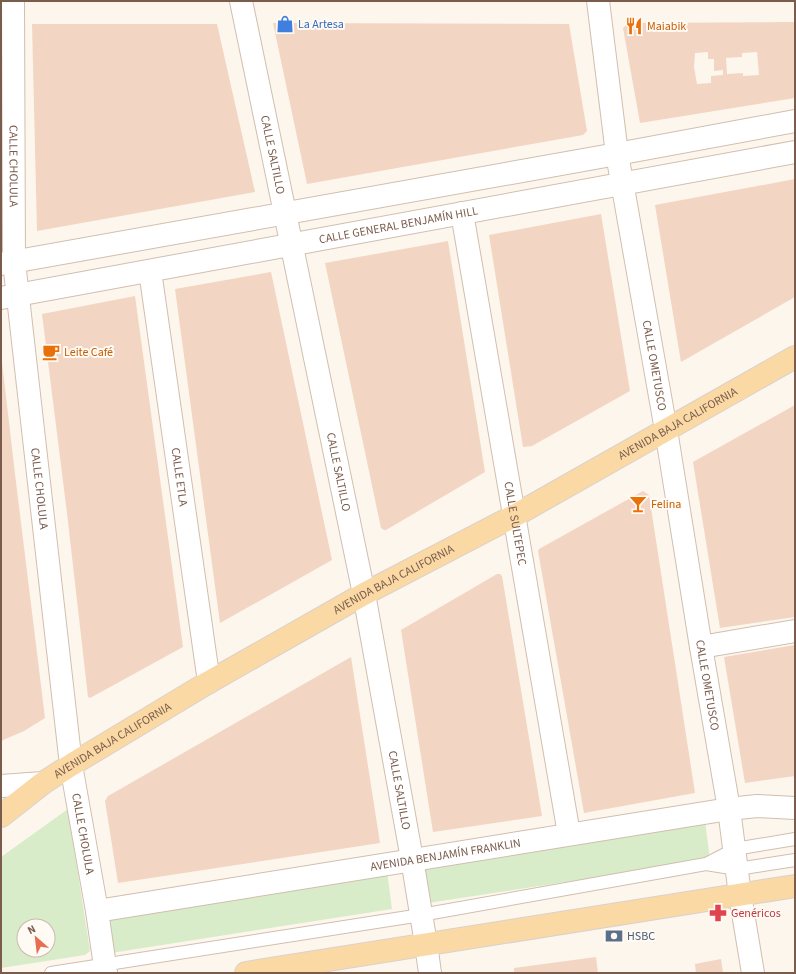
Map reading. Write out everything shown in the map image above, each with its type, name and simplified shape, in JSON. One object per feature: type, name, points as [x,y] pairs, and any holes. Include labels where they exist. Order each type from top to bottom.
[{"type":"main road","name":"AVENIDA BAJA CALIFORNIA","points":[[1,816],[43,783],[209,682],[364,594],[514,516],[795,357]]},
{"type":"main road","points":[[246,973],[795,886]]},
{"type":"street","name":"CALLE CHOLULA","points":[[13,1],[7,263],[9,296],[71,765],[106,969]]},
{"type":"street","name":"CALLE SALTILLO","points":[[241,1],[364,594],[412,859],[430,973]]},
{"type":"street","name":"CALLE OMETUSCO","points":[[598,1],[617,154],[666,430],[729,809],[740,895],[753,973]]},
{"type":"street","points":[[7,263],[795,121]]},
{"type":"street","name":"CALLE GENERAL BENJAMÍN HILL","points":[[9,296],[795,152]]},
{"type":"street","name":"CALLE SULTEPEC","points":[[462,213],[569,834]]},
{"type":"street","name":"CALLE ETLA","points":[[150,271],[209,682]]},
{"type":"street","points":[[701,647],[795,631]]},
{"type":"street","points":[[1,786],[43,783]]},
{"type":"street","name":"AVENIDA BENJAMÍN FRANKLIN","points":[[96,911],[729,809],[757,806],[795,808]]},
{"type":"lane","points":[[51,973],[106,969],[736,859],[795,839]]},
{"type":"lane","points":[[706,864],[736,859],[795,860]]},
{"type":"green space","points":[[68,809],[90,951],[85,955],[1,968],[1,857]]},
{"type":"green space","points":[[705,821],[710,860],[428,903],[422,867]]},
{"type":"green space","points":[[387,871],[392,909],[111,953],[105,915]]},
{"type":"building","points":[[795,22],[795,98],[640,123],[623,28],[628,23]],"holes":[[[708,52],[708,59],[714,59],[714,71],[723,70],[723,75],[711,76],[711,83],[697,84],[694,67],[695,53]],[[757,52],[759,75],[743,76],[743,73],[727,74],[726,58],[742,57],[742,53]]]},
{"type":"building","points":[[273,23],[569,24],[587,131],[583,135],[307,184]]},
{"type":"building","points":[[32,24],[217,24],[255,192],[37,231]]},
{"type":"building","points":[[795,179],[795,297],[681,362],[655,205]]},
{"type":"building","points":[[601,214],[630,391],[532,446],[523,447],[489,235]]},
{"type":"building","points":[[448,241],[485,472],[384,530],[381,528],[325,263]]},
{"type":"building","points":[[271,272],[332,560],[220,623],[175,289]]},
{"type":"building","points":[[135,296],[183,647],[90,698],[88,697],[42,314]]},
{"type":"building","points":[[1,362],[45,718],[24,731],[1,741]]},
{"type":"building","points":[[795,405],[795,617],[720,628],[693,462]]},
{"type":"building","points":[[643,491],[649,495],[695,793],[584,813],[538,551],[539,549]]},
{"type":"building","points":[[497,574],[502,576],[542,816],[433,832],[401,630]]},
{"type":"building","points":[[795,645],[795,776],[745,783],[724,657]]},
{"type":"building","points":[[351,657],[380,843],[118,883],[105,801],[108,796]]},
{"type":"building","points":[[596,957],[598,973],[514,973],[514,968]]},
{"type":"building","points":[[721,959],[723,973],[696,973],[695,964]]},
{"type":"place","name":"La Artesa","points":[[285,24]]},
{"type":"place","name":"Maiabik","points":[[634,26]]},
{"type":"place","name":"Leite Café","points":[[51,352]]},
{"type":"place","name":"Felina","points":[[638,504]]},
{"type":"place","name":"Genéricos","points":[[718,913]]},
{"type":"place","name":"HSBC","points":[[614,936]]}]
